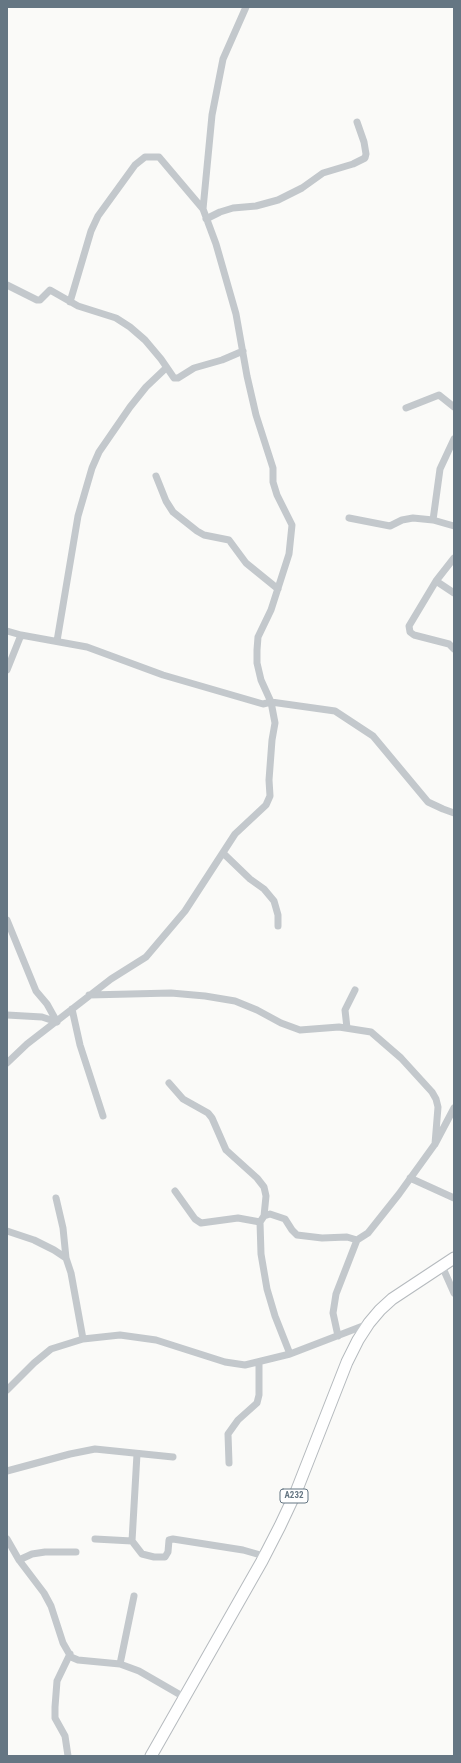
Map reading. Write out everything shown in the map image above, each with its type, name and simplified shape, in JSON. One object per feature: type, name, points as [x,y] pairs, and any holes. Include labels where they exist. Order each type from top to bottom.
[{"type":"main road","name":"A232","points":[[151,1756],[264,1556],[296,1492],[347,1362],[368,1323],[392,1299],[454,1258]]},
{"type":"street","points":[[7,1063],[28,1044],[111,978],[146,958],[185,911],[235,834],[266,805],[270,796],[269,780],[275,723],[271,702],[261,680],[257,663],[258,637],[271,610],[290,554],[292,525],[277,495],[273,482],[273,468],[256,415],[236,314],[226,275],[203,209],[212,115],[223,59],[246,7]]},
{"type":"street","points":[[206,219],[220,212],[233,208],[256,206],[278,200],[302,188],[323,173],[353,164],[365,158],[366,154],[364,142],[357,122]]},
{"type":"street","points":[[70,302],[91,231],[98,216],[135,165],[145,157],[159,157],[203,209]]},
{"type":"street","points":[[7,285],[37,300],[40,300],[50,290],[64,297],[70,302],[91,311],[104,313],[116,318],[130,327],[145,340],[174,378],[178,378],[194,368],[222,360],[243,351]]},
{"type":"street","points":[[57,641],[78,516],[92,468],[99,452],[130,407],[146,387],[166,368]]},
{"type":"street","points":[[406,408],[439,395],[454,406]]},
{"type":"street","points":[[433,520],[440,469],[454,439]]},
{"type":"street","points":[[156,476],[166,502],[173,512],[204,535],[229,540],[246,563],[278,589]]},
{"type":"street","points":[[349,518],[390,526],[402,520],[413,518],[433,520],[454,526]]},
{"type":"street","points":[[454,558],[436,581],[410,622],[409,630],[414,635],[449,644],[454,649]]},
{"type":"street","points":[[436,581],[454,593]]},
{"type":"street","points":[[7,631],[87,647],[163,675],[249,701],[263,704],[271,702],[335,712],[372,736],[428,802],[454,813]]},
{"type":"street","points":[[7,670],[21,635]]},
{"type":"street","points":[[223,854],[250,879],[264,889],[274,901],[278,915],[278,926]]},
{"type":"street","points":[[7,920],[36,991],[48,1004],[57,1022]]},
{"type":"street","points":[[347,1028],[345,1010],[355,990]]},
{"type":"street","points":[[89,995],[171,993],[204,996],[235,1001],[257,1010],[280,1023],[300,1030],[347,1028],[371,1032],[401,1058],[432,1092],[438,1107],[435,1144]]},
{"type":"street","points":[[72,1009],[80,1045],[103,1116]]},
{"type":"street","points":[[7,1015],[42,1017],[57,1022]]},
{"type":"street","points":[[169,1083],[183,1099],[212,1118],[226,1150],[257,1178],[264,1187],[266,1196],[262,1219],[261,1254],[267,1289],[275,1316],[290,1354]]},
{"type":"street","points":[[338,1336],[332,1313],[336,1294],[357,1240],[368,1233],[435,1144],[454,1108]]},
{"type":"street","points":[[410,1178],[454,1198]]},
{"type":"street","points":[[174,1191],[195,1219],[201,1223],[238,1218],[262,1219],[270,1214],[285,1219],[297,1235],[322,1238],[347,1237],[357,1240]]},
{"type":"street","points":[[56,1198],[63,1228],[66,1258],[71,1273],[83,1338]]},
{"type":"street","points":[[7,1231],[34,1240],[66,1258]]},
{"type":"street","points":[[442,1266],[454,1293]]},
{"type":"street","points":[[7,1390],[34,1363],[51,1350],[83,1338],[120,1335],[156,1340],[225,1362],[245,1365],[290,1354],[368,1323]]},
{"type":"street","points":[[229,1463],[228,1434],[238,1420],[253,1408],[258,1399],[259,1362]]},
{"type":"street","points":[[7,1471],[70,1454],[96,1449],[111,1449],[137,1454],[173,1457]]},
{"type":"street","points":[[137,1454],[132,1542],[142,1554],[154,1557],[165,1557],[168,1552],[169,1540],[173,1539],[243,1550],[264,1556]]},
{"type":"street","points":[[7,1539],[19,1560],[44,1593],[51,1606],[63,1642],[70,1654],[78,1660],[120,1664],[139,1671],[184,1697]]},
{"type":"street","points":[[95,1539],[132,1542]]},
{"type":"street","points":[[19,1560],[32,1554],[45,1552],[76,1552]]},
{"type":"street","points":[[120,1664],[134,1596]]},
{"type":"street","points":[[68,1756],[65,1736],[55,1718],[54,1707],[57,1680],[70,1654]]}]
